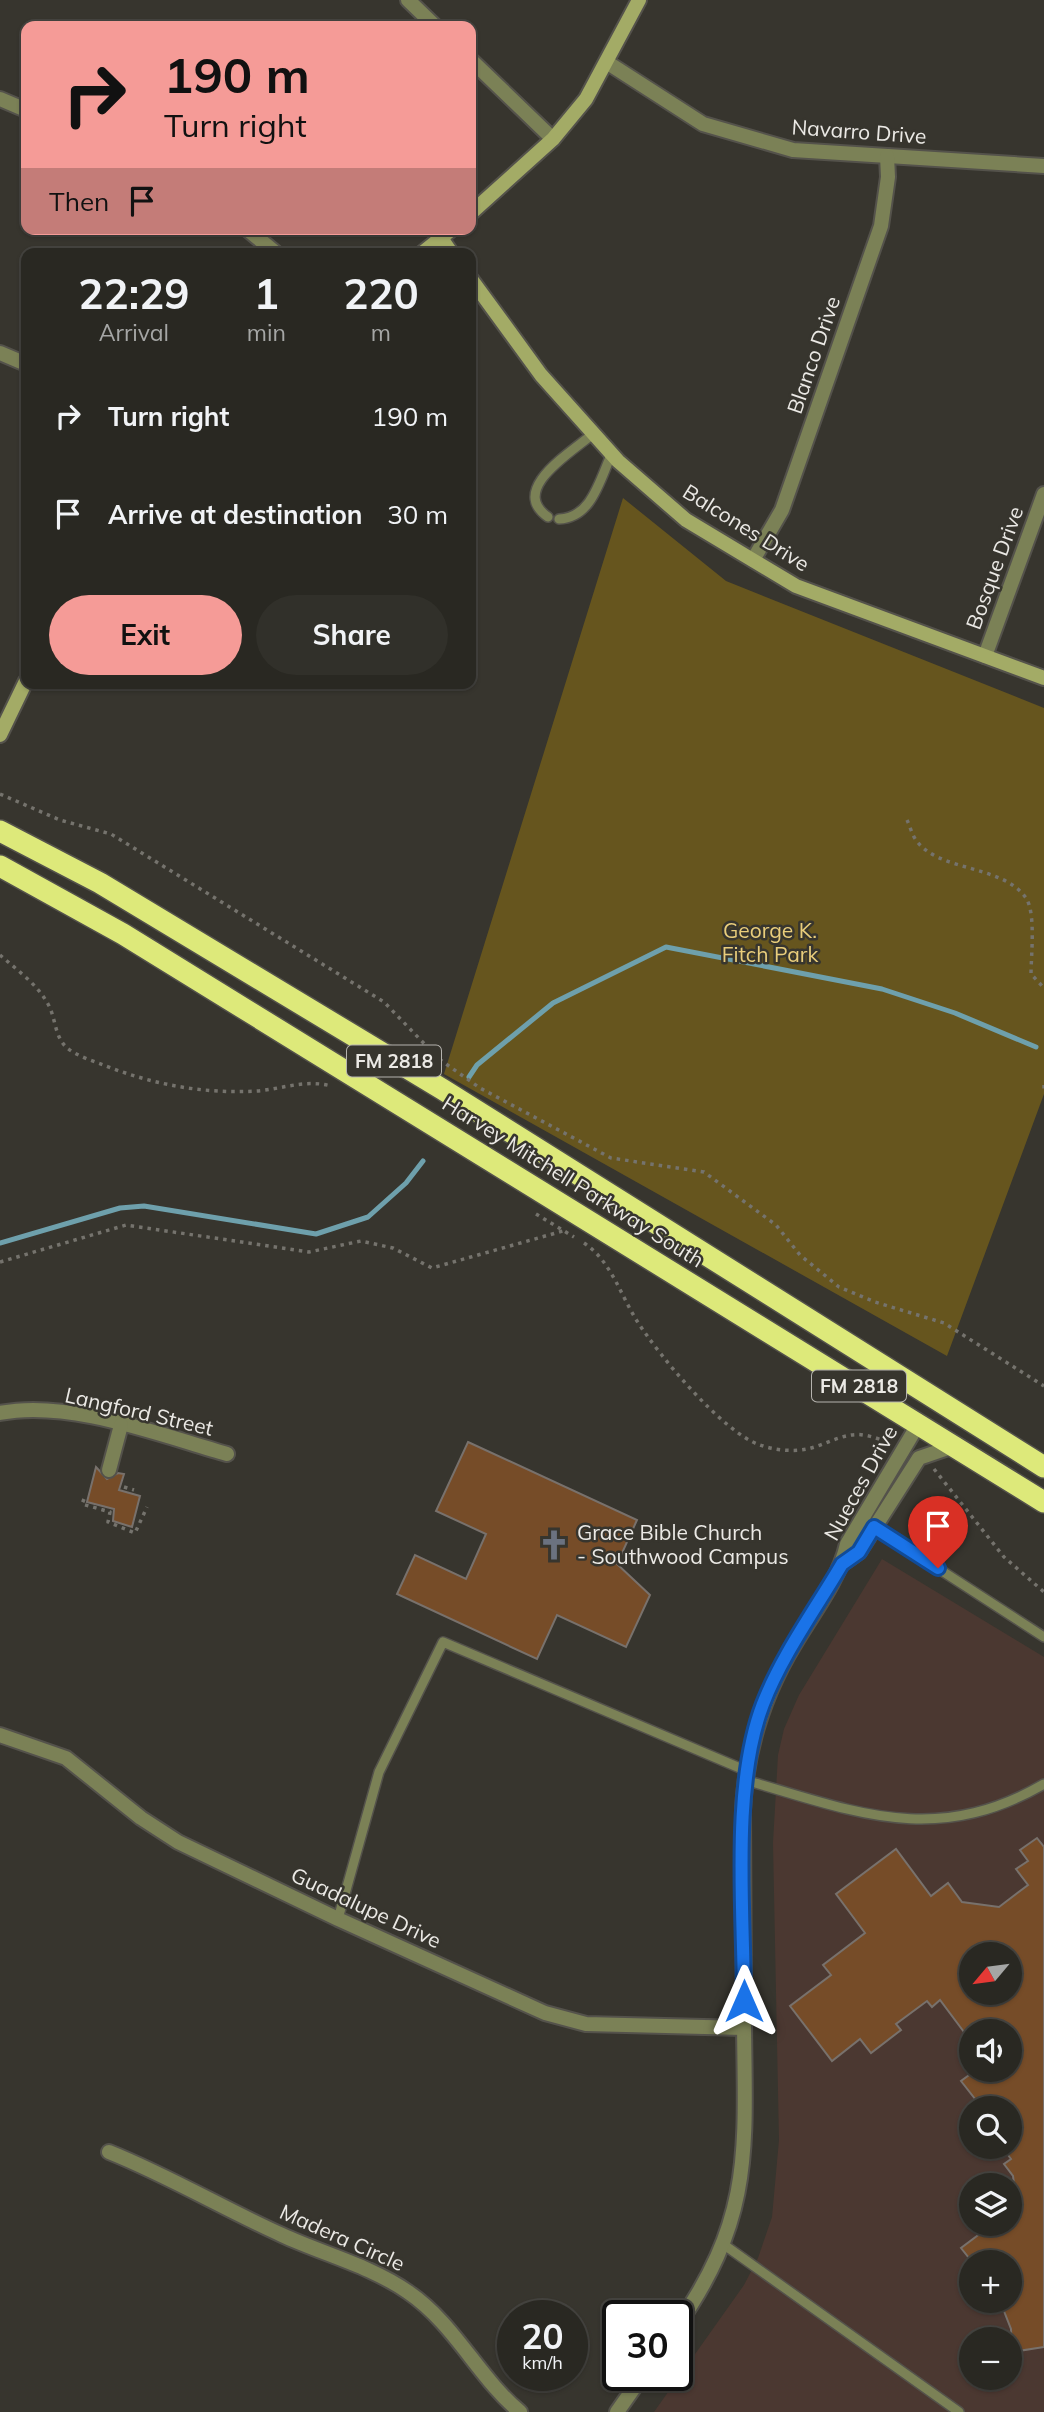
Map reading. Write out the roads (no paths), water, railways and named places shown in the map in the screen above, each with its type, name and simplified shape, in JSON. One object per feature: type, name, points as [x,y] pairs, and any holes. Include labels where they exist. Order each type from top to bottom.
[{"type":"highway","name":"Harvey Mitchell Parkway South","points":[[0,831],[100,883],[418,1075],[1044,1467]]},
{"type":"highway","name":"Harvey Mitchell Parkway South","points":[[0,866],[123,934],[1044,1502]]},
{"type":"highway","points":[[919,1423],[934,1418],[964,1417]]},
{"type":"street","points":[[408,0],[430,21]]},
{"type":"street","points":[[476,209],[553,139],[586,99],[608,63],[639,0]]},
{"type":"street","name":"Navarro Drive","points":[[608,63],[702,124],[793,150],[1044,166]]},
{"type":"street","points":[[476,65],[553,139]]},
{"type":"street","points":[[0,99],[21,108]]},
{"type":"street","name":"Blanco Drive","points":[[753,560],[782,510],[881,226],[888,177],[887,156]]},
{"type":"street","points":[[254,235],[270,248]]},
{"type":"street","points":[[429,248],[446,235]]},
{"type":"street","name":"Balcones Drive","points":[[476,286],[541,374],[612,453],[686,520],[796,586],[1044,678]]},
{"type":"street","points":[[0,353],[21,362]]},
{"type":"street","name":"Bosque Drive","points":[[985,656],[1044,494]]},
{"type":"street","points":[[0,735],[22,689]]},
{"type":"street","name":"Langford Street","points":[[0,1413],[13,1411],[77,1414],[227,1454]]},
{"type":"street","name":"Nueces Drive","points":[[692,2300],[723,2244],[738,2196],[745,2159],[746,1776],[755,1727],[771,1686],[842,1564],[847,1544],[919,1423]]},
{"type":"street","points":[[108,1470],[121,1425]]},
{"type":"street","name":"Nueces Drive","points":[[842,1564],[859,1552],[919,1458],[954,1446]]},
{"type":"street","name":"Guadalupe Drive","points":[[0,1735],[66,1758],[141,1818],[178,1842],[521,2004],[586,2024],[744,2028]]},
{"type":"street","name":"Madera Circle","points":[[109,2152],[158,2172],[281,2235],[408,2292],[442,2323],[488,2380],[520,2412]]},
{"type":"street","points":[[617,2412],[632,2391]]},
{"type":"lane","points":[[548,517],[534,502],[533,493],[539,481],[594,433]]},
{"type":"lane","points":[[559,519],[578,514],[588,507],[612,453]]},
{"type":"lane","points":[[874,1527],[1044,1637]]},
{"type":"lane","points":[[338,1919],[379,1772],[443,1642],[746,1776],[864,1813],[914,1821],[945,1819],[983,1812],[1044,1784]]},
{"type":"lane","points":[[723,2244],[959,2412]]},
{"type":"waterway","points":[[469,1077],[477,1065],[553,1003],[666,947],[882,989],[955,1013],[1036,1047]]},
{"type":"waterway","points":[[0,1243],[120,1208],[144,1206],[316,1234],[368,1217],[406,1183],[423,1161]]},
{"type":"place","name":"Grace Bible Church - Southwood Campus","points":[[554,1545]]},
{"type":"park label","name":"George K. Fitch Park","points":[[770,943]]}]
